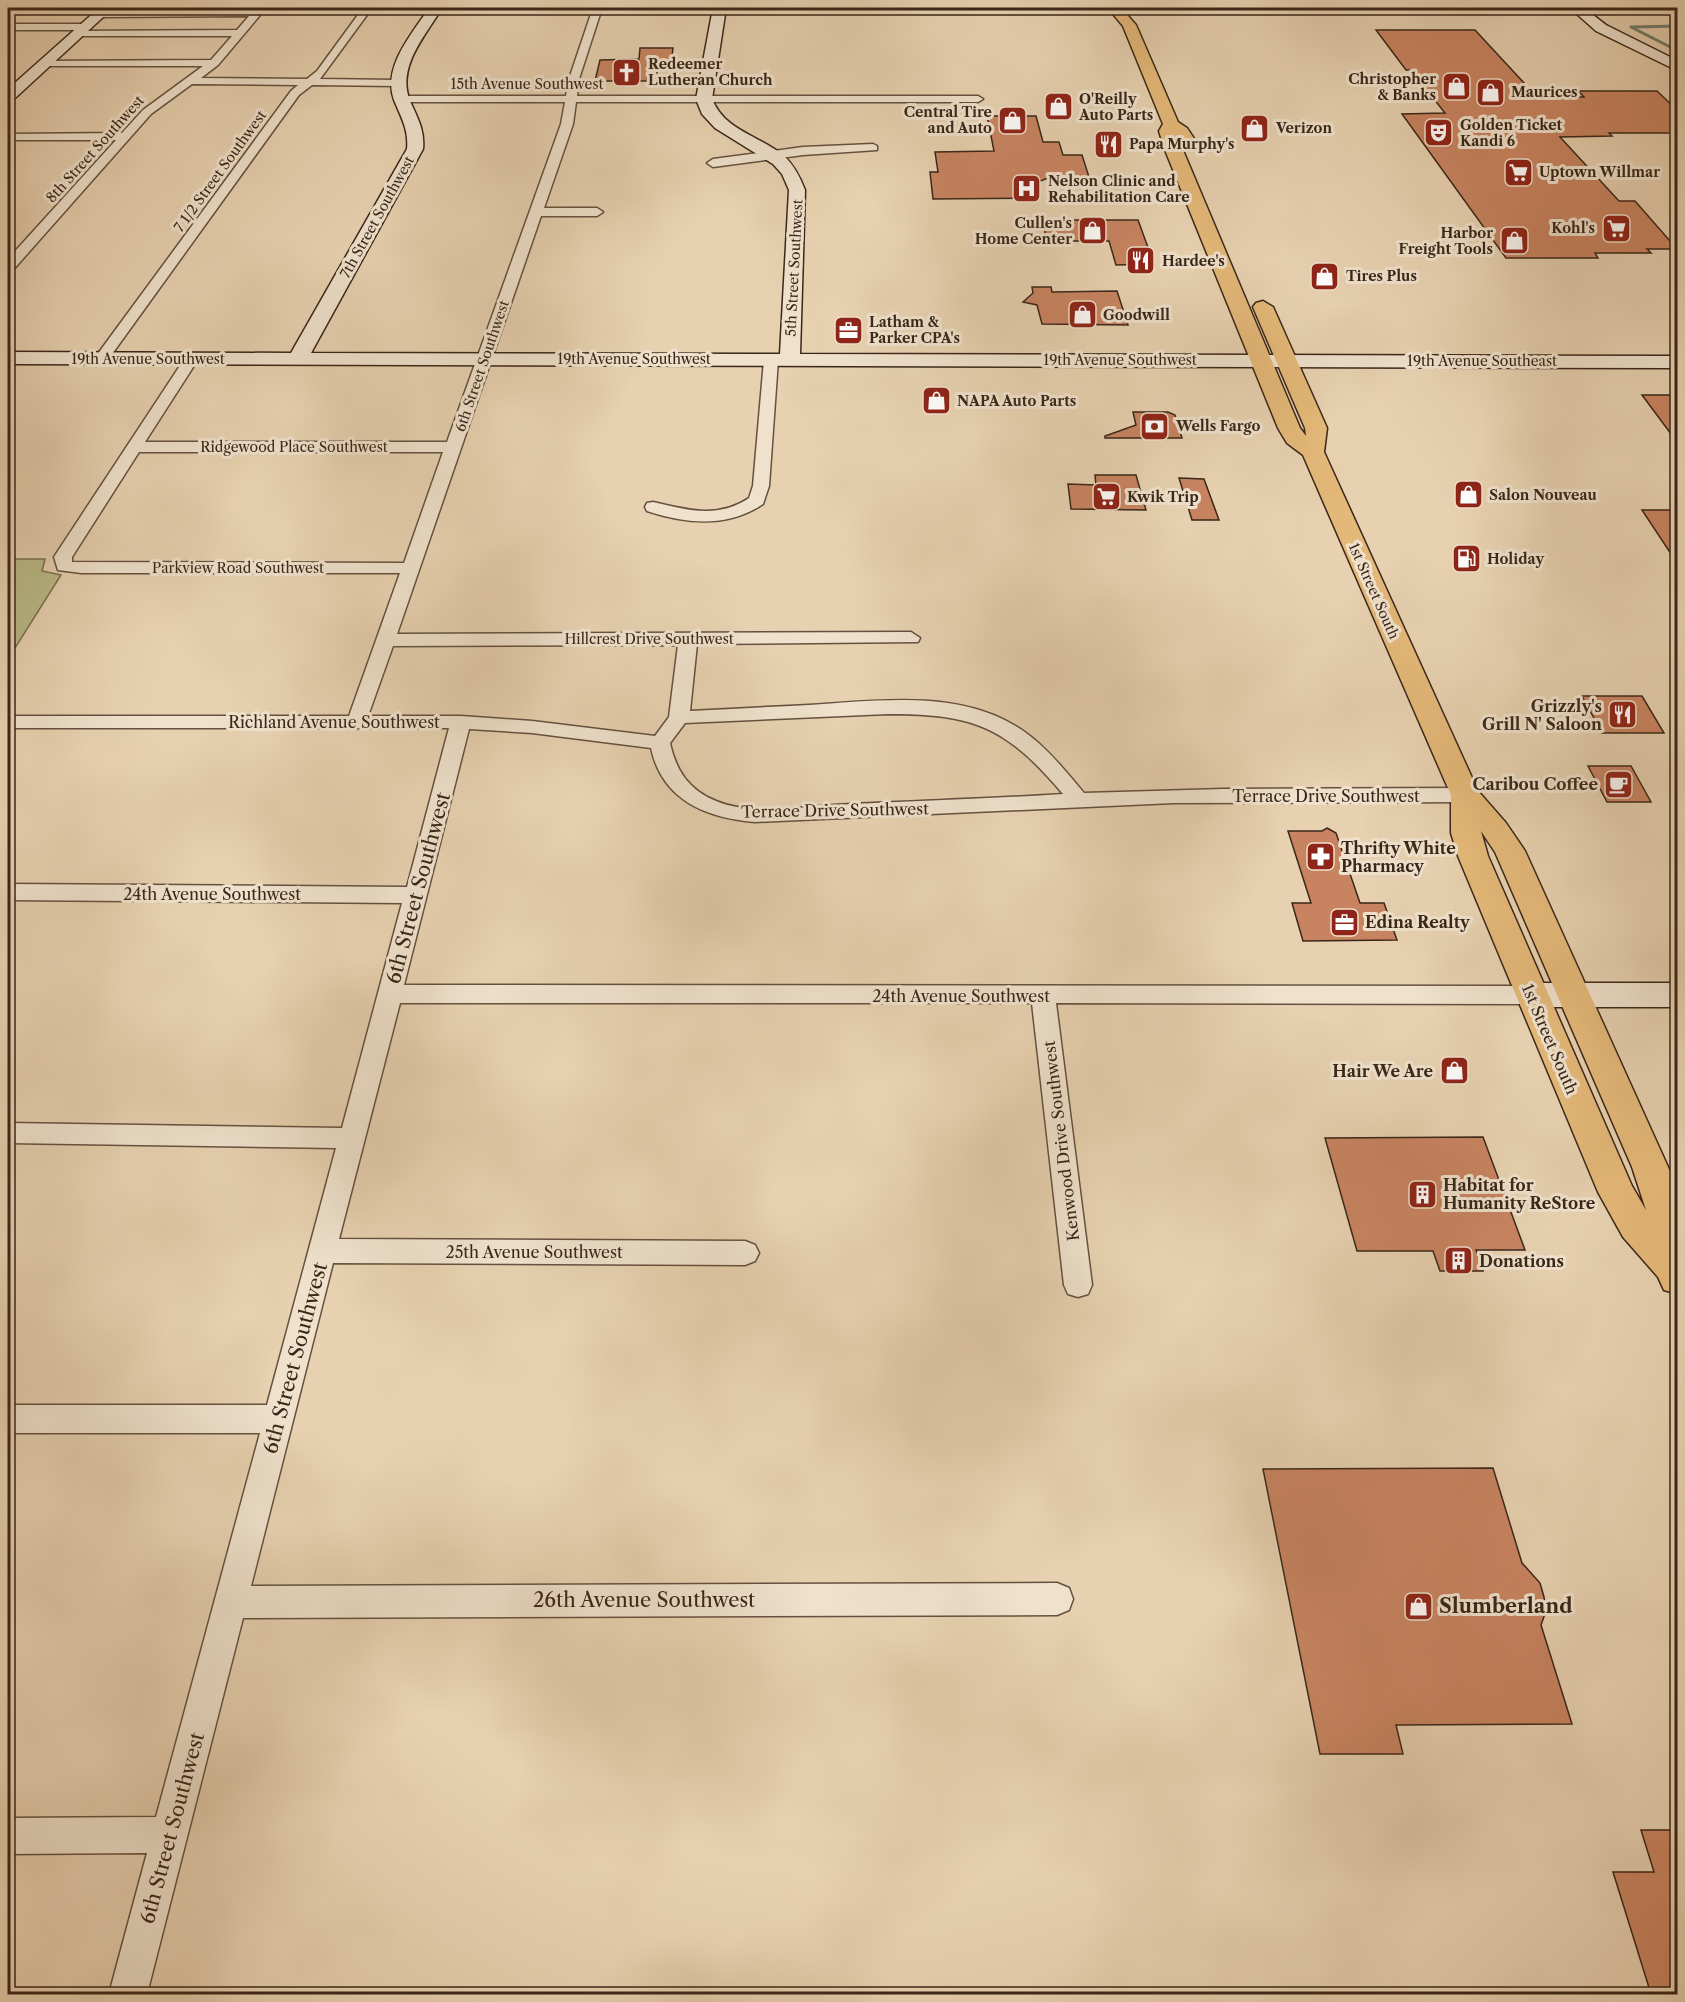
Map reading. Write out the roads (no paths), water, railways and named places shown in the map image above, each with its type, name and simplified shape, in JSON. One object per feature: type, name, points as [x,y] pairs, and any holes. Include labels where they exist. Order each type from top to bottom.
[{"type":"main road","name":"1st Street South","points":[[1114,8],[1129,25],[1171,124],[1181,131],[1194,154]]},
{"type":"main road","name":"1st Street South","points":[[1129,8],[1129,25]]},
{"type":"main road","name":"1st Street South","points":[[1171,124],[1167,131],[1171,144],[1289,428],[1295,438],[1313,452],[1464,795],[1496,830],[1510,851],[1574,994],[1656,1182],[1668,1226],[1675,1272]]},
{"type":"main road","name":"1st Street South","points":[[1257,294],[1316,428],[1317,436],[1313,452]]},
{"type":"main road","name":"1st Street South","points":[[1464,795],[1466,833],[1473,856],[1624,1206],[1636,1226],[1675,1272]]},
{"type":"street","name":"7 1/2 Street Southwest","points":[[102,358],[295,93],[321,73],[368,8]]},
{"type":"street","points":[[399,91],[404,61],[435,8]]},
{"type":"street","name":"6th Street Southwest","points":[[356,723],[567,124],[574,79],[597,8]]},
{"type":"street","points":[[704,99],[720,8]]},
{"type":"street","points":[[1576,8],[1603,29],[1677,67]]},
{"type":"street","points":[[8,97],[14,85],[45,63],[103,10],[258,10]]},
{"type":"street","name":"8th Street Southwest","points":[[8,267],[158,102],[192,81],[214,63],[258,10]]},
{"type":"street","points":[[8,27],[241,33]]},
{"type":"street","points":[[45,63],[214,63]]},
{"type":"street","name":"15th Avenue Southwest","points":[[192,81],[309,83],[399,91],[571,99],[978,99]]},
{"type":"street","name":"7th Street Southwest","points":[[297,359],[415,148],[416,129],[399,91]]},
{"type":"street","name":"5th Street Southwest","points":[[653,507],[682,516],[710,516],[740,510],[757,500],[780,360],[798,193],[793,175],[774,154],[717,122],[709,114],[704,99]]},
{"type":"street","points":[[8,137],[126,136]]},
{"type":"street","points":[[713,163],[744,161],[774,154],[873,148]]},
{"type":"street","points":[[537,212],[597,212]]},
{"type":"street","name":"19th Avenue Southwest","points":[[8,358],[1287,361]]},
{"type":"street","points":[[135,447],[192,358]]},
{"type":"street","name":"19th Avenue Southeast","points":[[1287,361],[1677,362]]},
{"type":"street","name":"Ridgewood Place Southwest","points":[[135,447],[454,447]]},
{"type":"street","name":"Parkview Road Southwest","points":[[135,447],[63,557],[64,566],[81,568],[412,568]]},
{"type":"street","points":[[660,743],[679,717],[688,638]]},
{"type":"street","name":"Hillcrest Drive Southwest","points":[[387,640],[911,638]]},
{"type":"street","points":[[679,717],[890,708],[965,714],[992,722],[1017,737],[1046,761],[1079,800]]},
{"type":"street","name":"Richland Avenue Southwest","points":[[8,722],[461,722],[532,727],[660,743]]},
{"type":"street","name":"6th Street Southwest","points":[[128,1995],[461,722]]},
{"type":"street","name":"Terrace Drive Southwest","points":[[660,743],[663,759],[679,788],[712,808],[740,813],[977,807],[1079,800],[1464,795]]},
{"type":"street","name":"24th Avenue Southwest","points":[[8,892],[416,895]]},
{"type":"street","name":"24th Avenue Southwest","points":[[390,994],[1532,995]]},
{"type":"street","points":[[1532,995],[1677,995]]},
{"type":"street","name":"Kenwood Drive Southwest","points":[[1043,996],[1078,1285]]},
{"type":"street","points":[[8,1133],[353,1138]]},
{"type":"street","name":"25th Avenue Southwest","points":[[323,1251],[744,1253]]},
{"type":"street","points":[[8,1419],[279,1419]]},
{"type":"street","name":"26th Avenue Southwest","points":[[231,1602],[1057,1599]]},
{"type":"street","points":[[8,1836],[170,1835]]},
{"type":"waterway","points":[[1632,27],[1678,26]]},
{"type":"waterway","points":[[1631,27],[1678,51]]},
{"type":"place","name":"Redeemer Lutheran Church","points":[[627,72]]},
{"type":"place","name":"Christopher & Banks","points":[[1457,87]]},
{"type":"place","name":"Maurices","points":[[1490,92]]},
{"type":"place","name":"O'Reilly Auto Parts","points":[[1058,107]]},
{"type":"place","name":"Central Tire and Auto","points":[[1013,120]]},
{"type":"place","name":"Verizon","points":[[1255,128]]},
{"type":"place","name":"Golden Ticket Kandi 6","points":[[1439,133]]},
{"type":"place","name":"Papa Murphy's","points":[[1108,144]]},
{"type":"place","name":"Uptown Willmar","points":[[1518,172]]},
{"type":"place","name":"Nelson Clinic and Rehabilitation Care","points":[[1027,189]]},
{"type":"place","name":"Kohl's","points":[[1616,228]]},
{"type":"place","name":"Cullen's Home Center","points":[[1093,231]]},
{"type":"place","name":"Harbor Freight Tools","points":[[1514,241]]},
{"type":"place","name":"Hardee's","points":[[1141,261]]},
{"type":"place","name":"Tires Plus","points":[[1325,276]]},
{"type":"place","name":"Goodwill","points":[[1082,315]]},
{"type":"place","name":"Latham & Parker CPA's","points":[[848,330]]},
{"type":"place","name":"NAPA Auto Parts","points":[[936,401]]},
{"type":"place","name":"Wells Fargo","points":[[1155,426]]},
{"type":"place","name":"Salon Nouveau","points":[[1468,495]]},
{"type":"place","name":"Kwik Trip","points":[[1106,497]]},
{"type":"place","name":"Holiday","points":[[1466,559]]},
{"type":"place","name":"Grizzly's Grill N' Saloon","points":[[1623,715]]},
{"type":"place","name":"Caribou Coffee","points":[[1619,784]]},
{"type":"place","name":"Thrifty White Pharmacy","points":[[1320,857]]},
{"type":"place","name":"Edina Realty","points":[[1344,922]]},
{"type":"place","name":"Hair We Are","points":[[1454,1071]]},
{"type":"place","name":"Habitat for Humanity ReStore","points":[[1422,1194]]},
{"type":"place","name":"Donations","points":[[1458,1261]]},
{"type":"place","name":"Slumberland","points":[[1418,1606]]}]
